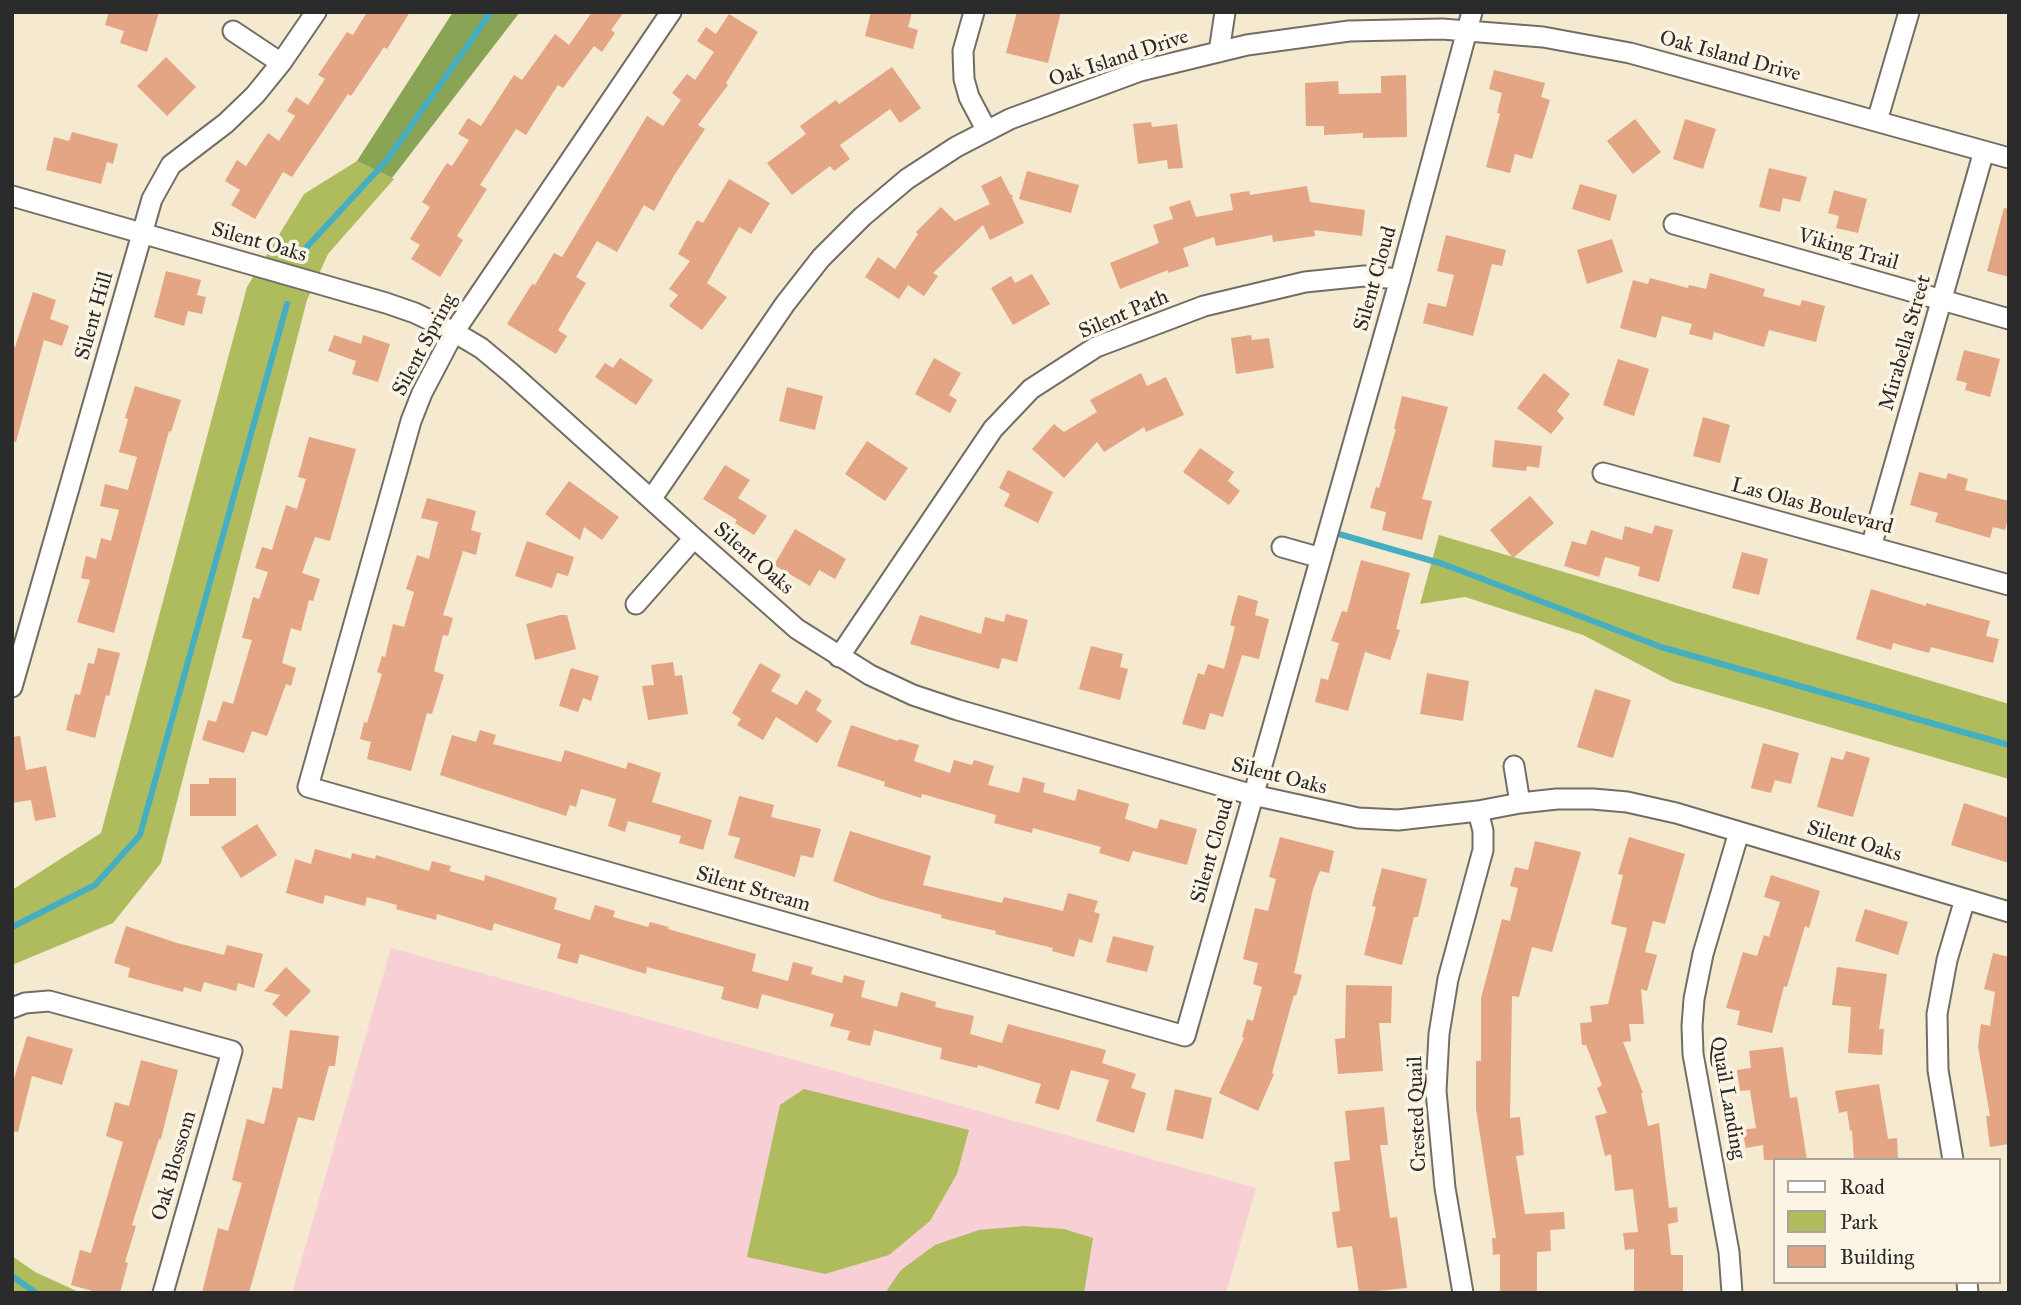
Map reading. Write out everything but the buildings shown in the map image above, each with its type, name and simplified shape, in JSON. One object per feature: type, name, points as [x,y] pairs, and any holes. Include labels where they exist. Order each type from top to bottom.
[{"type":"street","name":"Silent Hill","points":[[12,687],[152,199],[171,165],[226,123],[255,95],[282,63],[316,12]]},
{"type":"street","name":"Silent Spring","points":[[308,787],[411,421],[422,393],[454,331],[671,12]]},
{"type":"street","points":[[974,12],[963,51],[964,79],[969,97],[987,131]]},
{"type":"street","points":[[1219,52],[1225,12]]},
{"type":"street","points":[[1877,121],[1909,12]]},
{"type":"street","name":"Oak Island Drive","points":[[652,498],[785,304],[821,258],[862,216],[907,179],[956,147],[1010,119],[1140,71],[1247,45],[1349,31],[1470,21],[1630,53],[2009,158]]},
{"type":"street","name":"Silent Cloud","points":[[1185,1036],[1401,278],[1470,21]]},
{"type":"street","points":[[233,31],[282,63]]},
{"type":"street","name":"Mirabella Street","points":[[1871,547],[1984,151]]},
{"type":"street","name":"Silent Oaks","points":[[12,196],[386,303],[454,331],[481,348],[511,373],[797,629],[870,675],[913,695],[1253,795],[1358,818],[1398,820],[1557,799],[1627,802],[1676,813],[2009,912]]},
{"type":"street","name":"Viking Trail","points":[[1674,224],[2009,319]]},
{"type":"street","name":"Silent Path","points":[[839,657],[993,429],[1031,389],[1096,348],[1204,306],[1305,282],[1364,276],[1401,278]]},
{"type":"street","name":"Las Olas Boulevard","points":[[1603,472],[2009,585]]},
{"type":"street","points":[[636,604],[694,538]]},
{"type":"street","points":[[1282,547],[1321,558]]},
{"type":"street","points":[[1514,766],[1520,803]]},
{"type":"street","name":"Silent Stream","points":[[308,787],[1185,1036]]},
{"type":"street","name":"Crested Quail","points":[[1463,1293],[1445,1188],[1436,1091],[1438,1034],[1448,979],[1483,850],[1483,831],[1478,811]]},
{"type":"street","name":"Quail Landing","points":[[1732,1293],[1730,1252],[1693,1054],[1692,1026],[1694,999],[1703,954],[1739,832]]},
{"type":"street","points":[[1953,1158],[1938,1070],[1937,1014],[1947,960],[1965,899]]},
{"type":"street","name":"Oak Blossom","points":[[12,1008],[25,1003],[49,1001],[232,1051],[163,1293]]},
{"type":"shaded area","points":[[391,948],[1256,1188],[1226,1293],[292,1293]]},
{"type":"green space","points":[[453,12],[520,12],[392,178],[357,161]]},
{"type":"green space","points":[[357,161],[394,179],[328,254],[307,300],[161,863],[113,923],[12,965],[12,890],[101,833],[247,287],[304,194]]},
{"type":"green space","points":[[1439,535],[2009,704],[2009,779],[1673,682],[1583,635],[1465,597],[1420,604]]},
{"type":"green space","points":[[804,1089],[969,1130],[957,1174],[930,1221],[889,1255],[825,1274],[747,1257],[780,1105]]},
{"type":"green space","points":[[1024,1226],[1064,1229],[1093,1238],[1084,1293],[885,1293],[901,1270],[935,1245],[979,1230]]},
{"type":"green space","points":[[12,1256],[35,1272],[81,1293],[18,1293],[12,1289]]},
{"type":"waterway","points":[[305,249],[387,160],[491,12]]},
{"type":"waterway","points":[[12,927],[95,885],[140,835],[287,304]]},
{"type":"waterway","points":[[1339,534],[1443,564],[1661,647],[2009,745]]},
{"type":"waterway","points":[[12,1276],[36,1293]]}]
